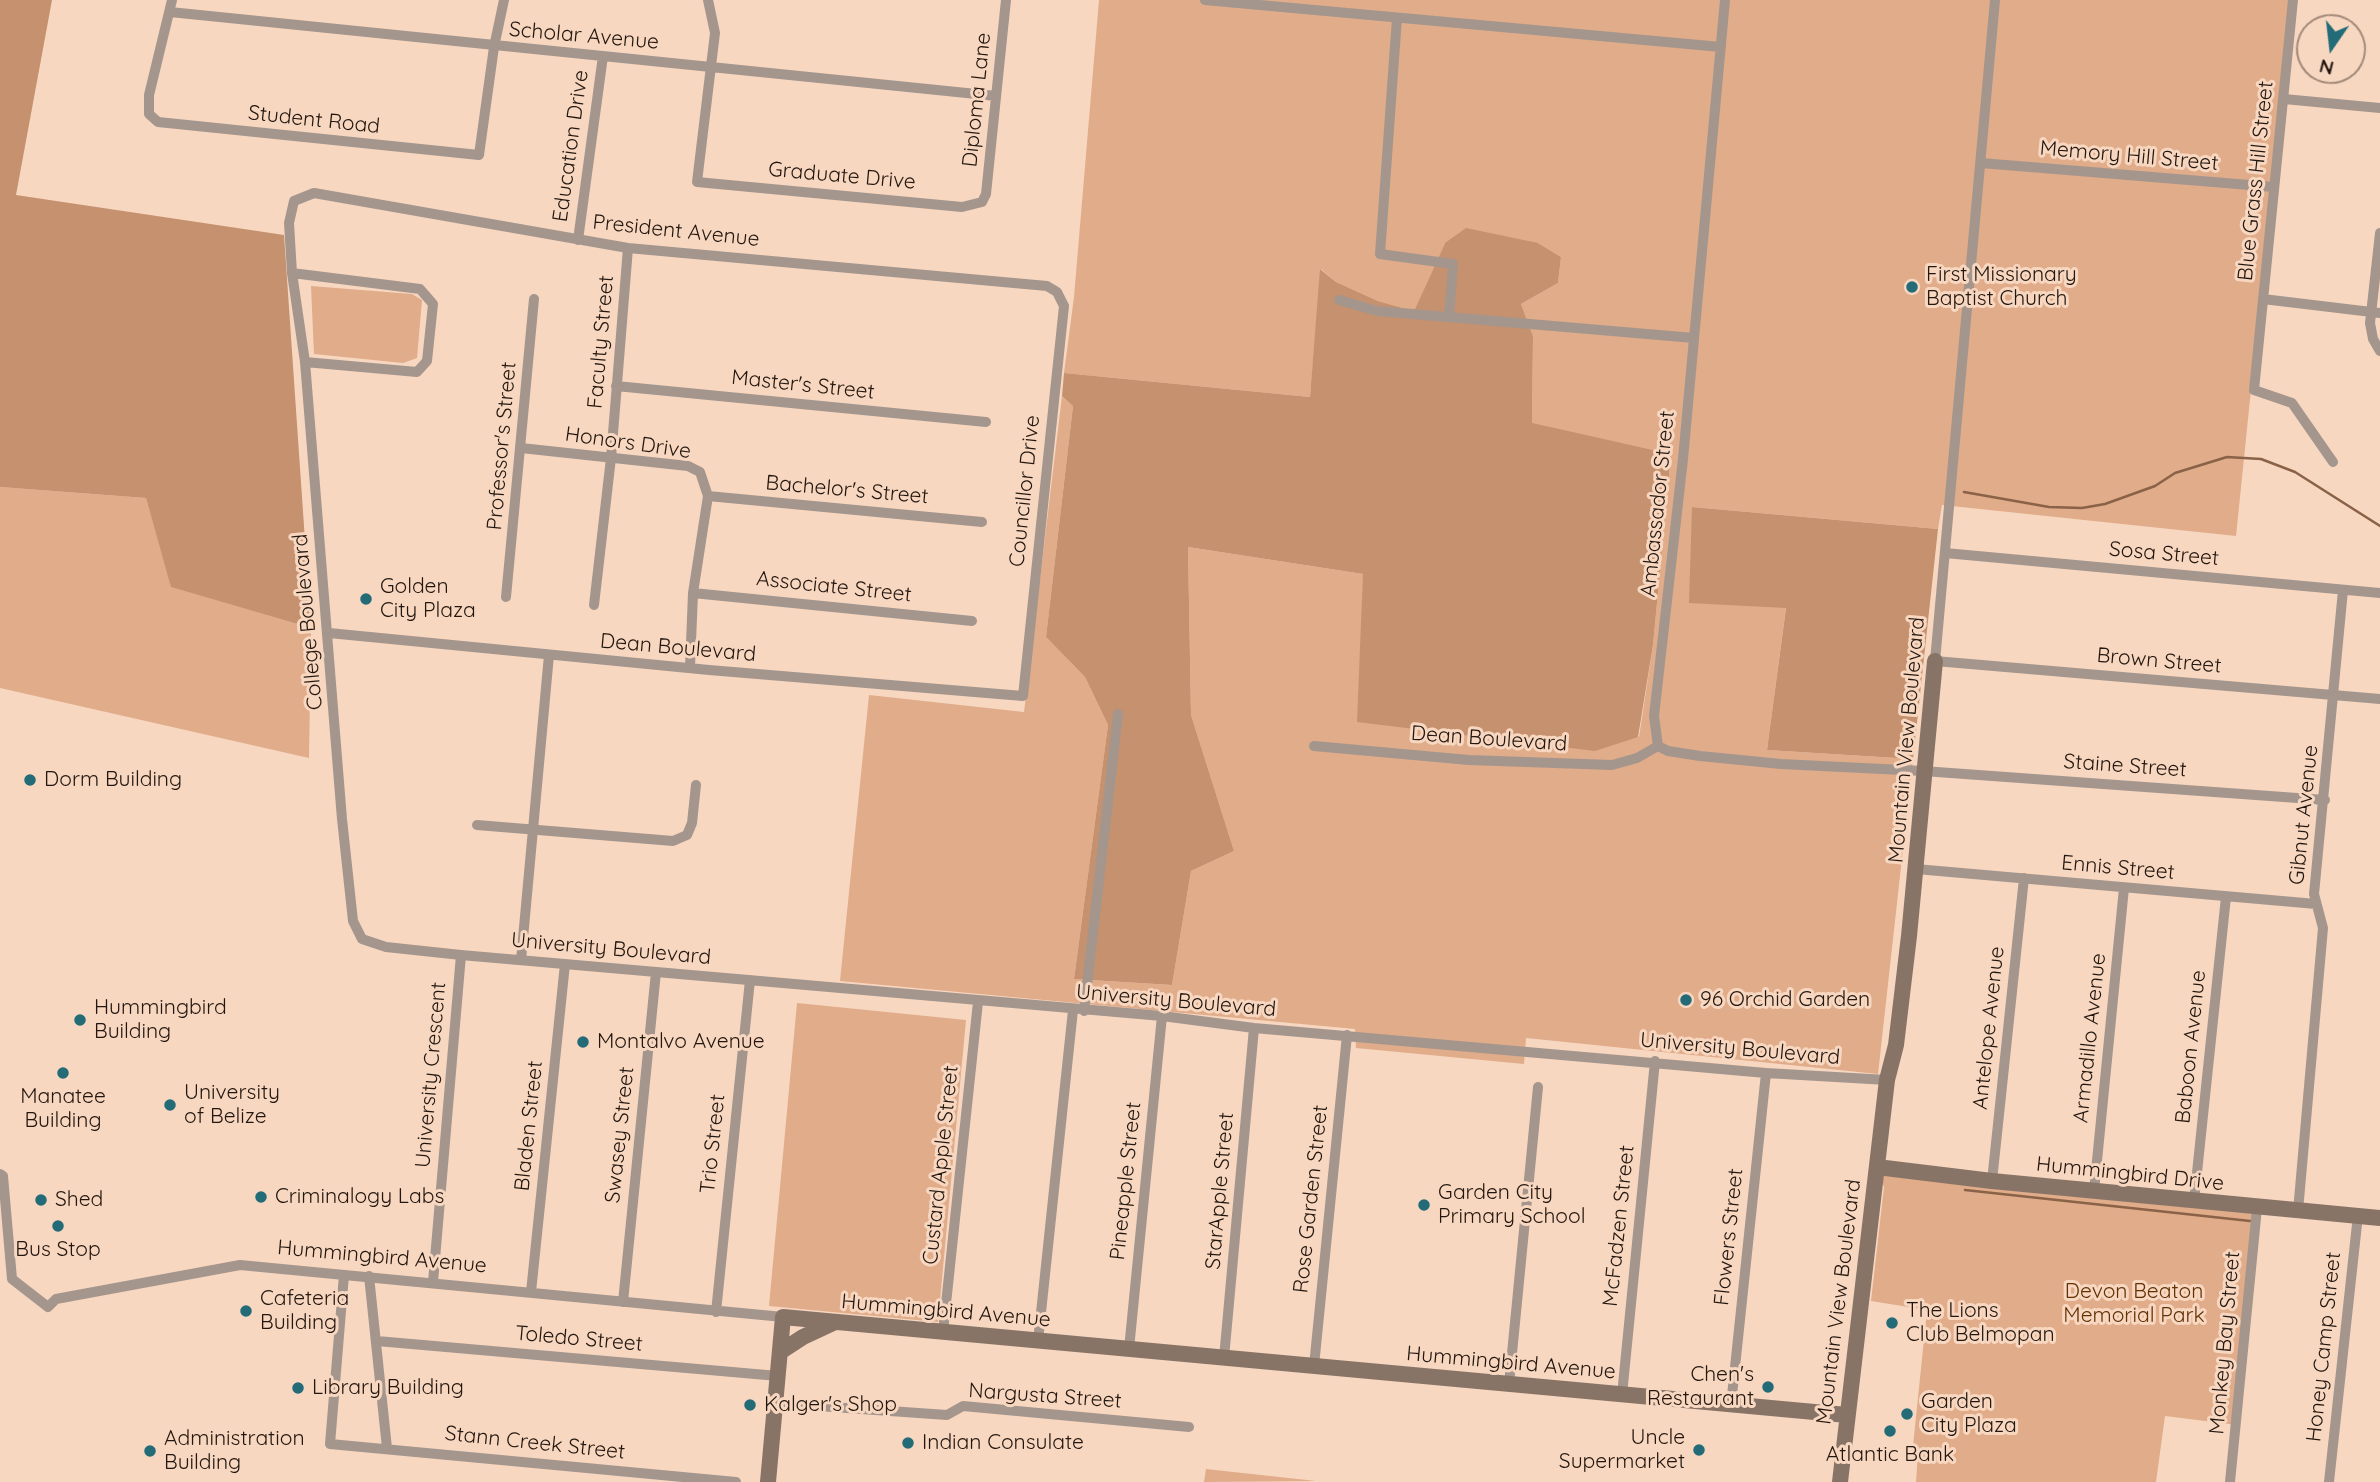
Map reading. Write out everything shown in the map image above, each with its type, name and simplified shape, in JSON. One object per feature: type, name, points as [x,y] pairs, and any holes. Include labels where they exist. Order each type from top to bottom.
[{"type":"street","points":[[170,12],[172,0]]},
{"type":"street","points":[[494,47],[505,0]]},
{"type":"street","points":[[708,0],[715,25],[712,68]]},
{"type":"street","name":"Diploma Lane","points":[[982,202],[988,183],[1006,0]]},
{"type":"street","points":[[1205,0],[1721,47]]},
{"type":"street","name":"Ambassador Street","points":[[1658,746],[1654,716],[1695,338],[1725,0]]},
{"type":"street","name":"Mountain View Boulevard","points":[[1840,1482],[1887,1080],[1896,1045],[1916,869],[1995,0]]},
{"type":"street","name":"Blue Grass Hill Street","points":[[2293,0],[2263,299],[2376,313]]},
{"type":"street","name":"Scholar Avenue","points":[[170,12],[996,96]]},
{"type":"street","name":"Student Road","points":[[170,12],[149,95],[149,114],[158,122],[169,125],[479,155],[494,47]]},
{"type":"street","points":[[1397,18],[1380,254],[1453,264],[1449,317]]},
{"type":"street","name":"Education Drive","points":[[578,240],[603,56]]},
{"type":"street","name":"Graduate Drive","points":[[712,68],[697,182],[962,207],[982,202]]},
{"type":"street","points":[[2284,99],[2380,107]]},
{"type":"street","name":"Memory Hill Street","points":[[1980,163],[2274,187]]},
{"type":"street","name":"President Avenue","points":[[294,201],[314,193],[628,248],[1035,283],[1057,292]]},
{"type":"street","name":"College Boulevard","points":[[294,201],[289,223],[292,273],[305,362],[342,819],[356,931],[372,944],[461,955]]},
{"type":"street","points":[[2380,233],[2373,339],[2380,351]]},
{"type":"street","name":"Faculty Street","points":[[594,605],[611,458],[628,248]]},
{"type":"street","points":[[292,273],[421,289],[433,304],[427,361],[417,372],[305,362]]},
{"type":"street","name":"Councillor Drive","points":[[1023,696],[1064,306],[1057,292]]},
{"type":"street","name":"Professor's Street","points":[[506,597],[534,299]]},
{"type":"street","points":[[2263,299],[2255,390],[2292,403],[2333,462]]},
{"type":"street","points":[[1339,300],[1377,311],[1695,338]]},
{"type":"street","name":"Master's Street","points":[[616,386],[986,422]]},
{"type":"street","name":"Honors Drive","points":[[521,448],[688,466],[699,472],[708,496]]},
{"type":"street","points":[[690,668],[693,593],[708,496]]},
{"type":"street","name":"Bachelor's Street","points":[[708,496],[982,522]]},
{"type":"street","name":"Sosa Street","points":[[1945,553],[2380,593]]},
{"type":"street","name":"Gibnut Avenue","points":[[2298,1211],[2323,928],[2314,894],[2335,696],[2343,590]]},
{"type":"street","name":"Associate Street","points":[[693,593],[972,621]]},
{"type":"street","name":"Dean Boulevard","points":[[329,634],[1023,696]]},
{"type":"street","points":[[520,960],[549,655]]},
{"type":"street","name":"Brown Street","points":[[1935,661],[2380,699]]},
{"type":"street","points":[[1038,1341],[1078,1011],[1118,715]]},
{"type":"street","name":"Dean Boulevard","points":[[1314,746],[1469,760],[1612,765],[1637,758],[1658,746]]},
{"type":"street","points":[[1658,746],[1668,751],[1727,759],[1923,771]]},
{"type":"street","name":"Staine Street","points":[[1923,771],[2325,800]]},
{"type":"street","points":[[477,825],[673,841],[687,835],[692,823],[696,785]]},
{"type":"street","name":"Ennis Street","points":[[1916,869],[2316,904]]},
{"type":"street","name":"Antelope Avenue","points":[[1992,1181],[2024,878]]},
{"type":"street","name":"Armadillo Avenue","points":[[2094,1191],[2123,888]]},
{"type":"street","name":"Baboon Avenue","points":[[2194,1201],[2226,897]]},
{"type":"street","name":"University Boulevard","points":[[461,955],[1078,1011],[1161,1016],[1254,1028],[1655,1061],[1766,1073],[1887,1080]]},
{"type":"street","name":"University Crescent","points":[[433,1282],[461,955]]},
{"type":"street","name":"Bladen Street","points":[[531,1292],[565,964]]},
{"type":"street","name":"Swasey Street","points":[[623,1302],[656,972]]},
{"type":"street","name":"Trio Street","points":[[716,1312],[750,980]]},
{"type":"street","name":"Custard Apple Street","points":[[943,1332],[978,1002]]},
{"type":"street","name":"Pineapple Street","points":[[1129,1349],[1161,1016]]},
{"type":"street","name":"StarApple Street","points":[[1224,1358],[1254,1028]]},
{"type":"street","name":"Rose Garden Street","points":[[1314,1366],[1347,1035]]},
{"type":"street","name":"McFadzen Street","points":[[1622,1395],[1655,1061]]},
{"type":"street","name":"Flowers Street","points":[[1731,1405],[1766,1073]]},
{"type":"street","points":[[1509,1384],[1538,1087]]},
{"type":"street","name":"Hummingbird Drive","points":[[1877,1167],[2257,1208],[2380,1218]]},
{"type":"street","name":"Hummingbird Avenue","points":[[0,1174],[3,1177],[12,1279],[48,1307],[56,1299],[240,1265],[716,1312],[1847,1415]]},
{"type":"street","name":"Monkey Bay Street","points":[[2230,1482],[2257,1208]]},
{"type":"street","name":"Honey Camp Street","points":[[2329,1482],[2358,1215]]},
{"type":"street","name":"Stann Creek Street","points":[[344,1275],[330,1444],[736,1482]]},
{"type":"street","points":[[369,1276],[387,1448]]},
{"type":"street","points":[[768,1482],[783,1317]]},
{"type":"street","points":[[780,1352],[803,1337],[835,1322]]},
{"type":"street","name":"Toledo Street","points":[[377,1341],[778,1376]]},
{"type":"street","name":"Nargusta Street","points":[[775,1403],[947,1415],[963,1406],[1189,1427]]},
{"type":"green space","points":[[1099,0],[2291,0],[2236,536],[1942,505],[1938,529],[1692,507],[1786,607],[1767,750],[1913,759],[1878,1074],[1526,1038],[1524,1064],[1356,1048],[1355,1029],[840,981],[869,695],[1024,712],[1062,396],[1073,406],[1046,637],[1085,677],[1108,725],[1074,979],[1172,985],[1191,871],[1234,851],[1191,715],[1188,547],[1363,574],[1639,737],[1653,645],[1671,454],[1532,424],[1533,336],[1521,304],[1558,283],[1561,257],[1538,243],[1445,243],[1414,311],[1378,301],[1336,282],[1321,269],[1310,397],[1064,373],[1074,297]]},
{"type":"green space","points":[[311,286],[412,294],[422,300],[417,358],[403,363],[314,354]]},
{"type":"green space","points":[[0,487],[146,498],[172,587],[311,628],[309,758],[0,688]]},
{"type":"green space","points":[[797,1003],[966,1020],[938,1322],[769,1306]]},
{"type":"green space","name":"Devon Beaton Memorial Park","points":[[1877,1167],[2257,1208],[2237,1425],[2165,1416],[2156,1482],[1916,1482],[1918,1452],[1913,1446],[1927,1310],[1871,1301],[1884,1187]]},
{"type":"green space","points":[[1206,1469],[1316,1481],[1204,1482]]},
{"type":"shaded area","points":[[0,0],[52,0],[16,195],[284,235],[311,628],[171,587],[146,498],[0,487]]},
{"type":"shaded area","points":[[1466,228],[1538,243],[1561,257],[1558,283],[1521,304],[1533,336],[1532,423],[1671,454],[1653,645],[1638,737],[1595,751],[1357,722],[1363,574],[1188,547],[1191,715],[1234,851],[1191,871],[1172,985],[1074,979],[1108,725],[1085,677],[1046,637],[1073,406],[1062,396],[1064,373],[1310,397],[1320,269],[1336,282],[1378,301],[1414,311],[1445,243]]},
{"type":"shaded area","points":[[1692,507],[1938,529],[1913,759],[1767,750],[1786,608],[1689,603]]},
{"type":"waterway","points":[[1964,492],[2049,507],[2082,508],[2105,504],[2155,486],[2175,473],[2227,457],[2261,459],[2295,472],[2380,526]]},
{"type":"waterway","points":[[1965,1190],[2250,1221]]},
{"type":"place","name":"First Missionary Baptist Church","points":[[1912,287]]},
{"type":"place","name":"Golden City Plaza","points":[[366,599]]},
{"type":"place","name":"Dorm Building","points":[[30,780]]},
{"type":"place","name":"96 Orchid Garden","points":[[1686,1000]]},
{"type":"place","name":"Hummingbird Building","points":[[80,1020]]},
{"type":"place","name":"Montalvo Avenue","points":[[583,1042]]},
{"type":"place","name":"Manatee Building","points":[[63,1073]]},
{"type":"place","name":"University of Belize","points":[[170,1105]]},
{"type":"place","name":"Criminalogy Labs","points":[[261,1197]]},
{"type":"place","name":"Shed","points":[[41,1200]]},
{"type":"place","name":"Garden City Primary School","points":[[1424,1205]]},
{"type":"place","name":"Bus Stop","points":[[58,1226]]},
{"type":"place","name":"Cafeteria Building","points":[[246,1311]]},
{"type":"place","name":"The Lions Club Belmopan","points":[[1892,1323]]},
{"type":"place","name":"Chen's Restaurant","points":[[1768,1387]]},
{"type":"place","name":"Library Building","points":[[298,1388]]},
{"type":"place","name":"Kalger's Shop","points":[[750,1405]]},
{"type":"place","name":"Garden City Plaza","points":[[1907,1414]]},
{"type":"place","name":"Atlantic Bank","points":[[1890,1431]]},
{"type":"place","name":"Indian Consulate","points":[[908,1443]]},
{"type":"place","name":"Uncle Supermarket","points":[[1699,1450]]},
{"type":"place","name":"Administration Building","points":[[150,1451]]}]
